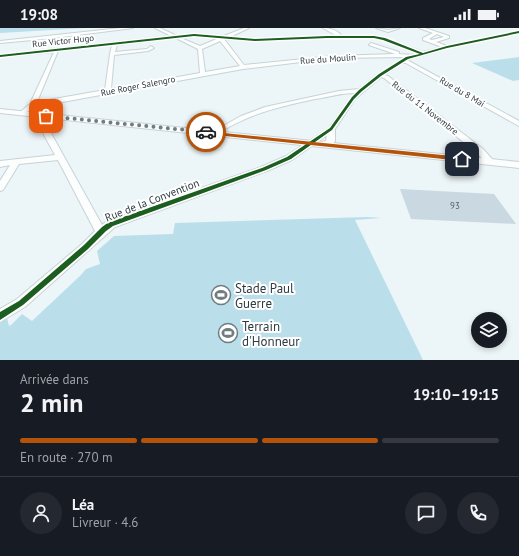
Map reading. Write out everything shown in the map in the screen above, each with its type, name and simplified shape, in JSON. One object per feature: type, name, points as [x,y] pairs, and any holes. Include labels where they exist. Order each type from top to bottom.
[{"type":"main road","points":[[0,110],[314,143],[489,160],[519,161]]},
{"type":"main road","points":[[47,115],[220,130],[314,143],[331,141],[519,165]]},
{"type":"street","points":[[0,42],[131,28]]},
{"type":"street","points":[[157,28],[200,48],[247,28]]},
{"type":"street","points":[[325,28],[338,32],[340,36]]},
{"type":"street","points":[[378,28],[388,31],[397,28]]},
{"type":"street","points":[[421,28],[448,37],[430,42]]},
{"type":"street","points":[[331,141],[331,129],[353,98],[402,57],[412,57],[519,32]]},
{"type":"street","points":[[437,34],[425,39],[447,48]]},
{"type":"street","name":"Rue Victor Hugo","points":[[2,55],[199,35],[263,40],[340,36],[380,38],[423,54]]},
{"type":"street","points":[[508,35],[515,39]]},
{"type":"street","points":[[222,38],[243,67]]},
{"type":"street","points":[[108,91],[112,54],[115,43]]},
{"type":"street","name":"Rue du 8 Mai","points":[[371,44],[402,57],[519,124]]},
{"type":"street","points":[[38,52],[42,46]]},
{"type":"street","points":[[112,54],[148,50],[152,48],[151,47]]},
{"type":"street","points":[[200,48],[203,74]]},
{"type":"street","points":[[24,112],[33,105],[57,50]]},
{"type":"street","points":[[0,61],[2,55]]},
{"type":"street","name":"Rue du Moulin","points":[[243,67],[334,57],[402,57]]},
{"type":"street","name":"Rue Roger Salengro","points":[[33,105],[243,67]]},
{"type":"street","name":"Rue du 11 Novembre","points":[[380,75],[386,77],[489,160]]},
{"type":"street","points":[[220,130],[236,120],[262,109],[346,91],[360,91]]},
{"type":"street","points":[[47,115],[43,120],[44,124],[60,157],[100,230]]},
{"type":"street","name":"Rue de la Convention","points":[[0,316],[21,303],[56,273],[95,238],[100,230],[120,221],[264,169],[289,158],[306,148],[331,129]]},
{"type":"street","points":[[0,164],[60,157]]},
{"type":"street","points":[[0,188],[16,163]]},
{"type":"shaded area","points":[[0,28],[85,28],[0,33]]},
{"type":"shaded area","points":[[519,57],[519,80],[513,81],[472,63]]},
{"type":"shaded area","name":"Stade Paul Guerre","points":[[367,217],[381,218],[355,220],[423,360],[0,360],[0,323],[7,318],[9,326],[22,314],[32,321],[86,269],[100,264],[97,251],[114,236],[173,234],[175,223]]},
{"type":"building","points":[[400,189],[494,194],[516,224],[411,219]]},
{"type":"cycle path","points":[[0,316],[21,303],[111,224],[264,169],[289,158],[331,129],[353,98],[360,91],[380,75],[407,58],[447,47],[519,32]]},
{"type":"cycle path","points":[[0,56],[194,35],[255,40],[374,37],[384,39],[423,54]]},
{"type":"way so far","points":[[46,116],[206,132]]},
{"type":"place","name":"Stade Paul Guerre","points":[[221,295]]},
{"type":"place","name":"Terrain d'Honneur","points":[[228,333]]},
{"type":"route","points":[[206,132],[272,139],[286,142],[462,159]]}]
